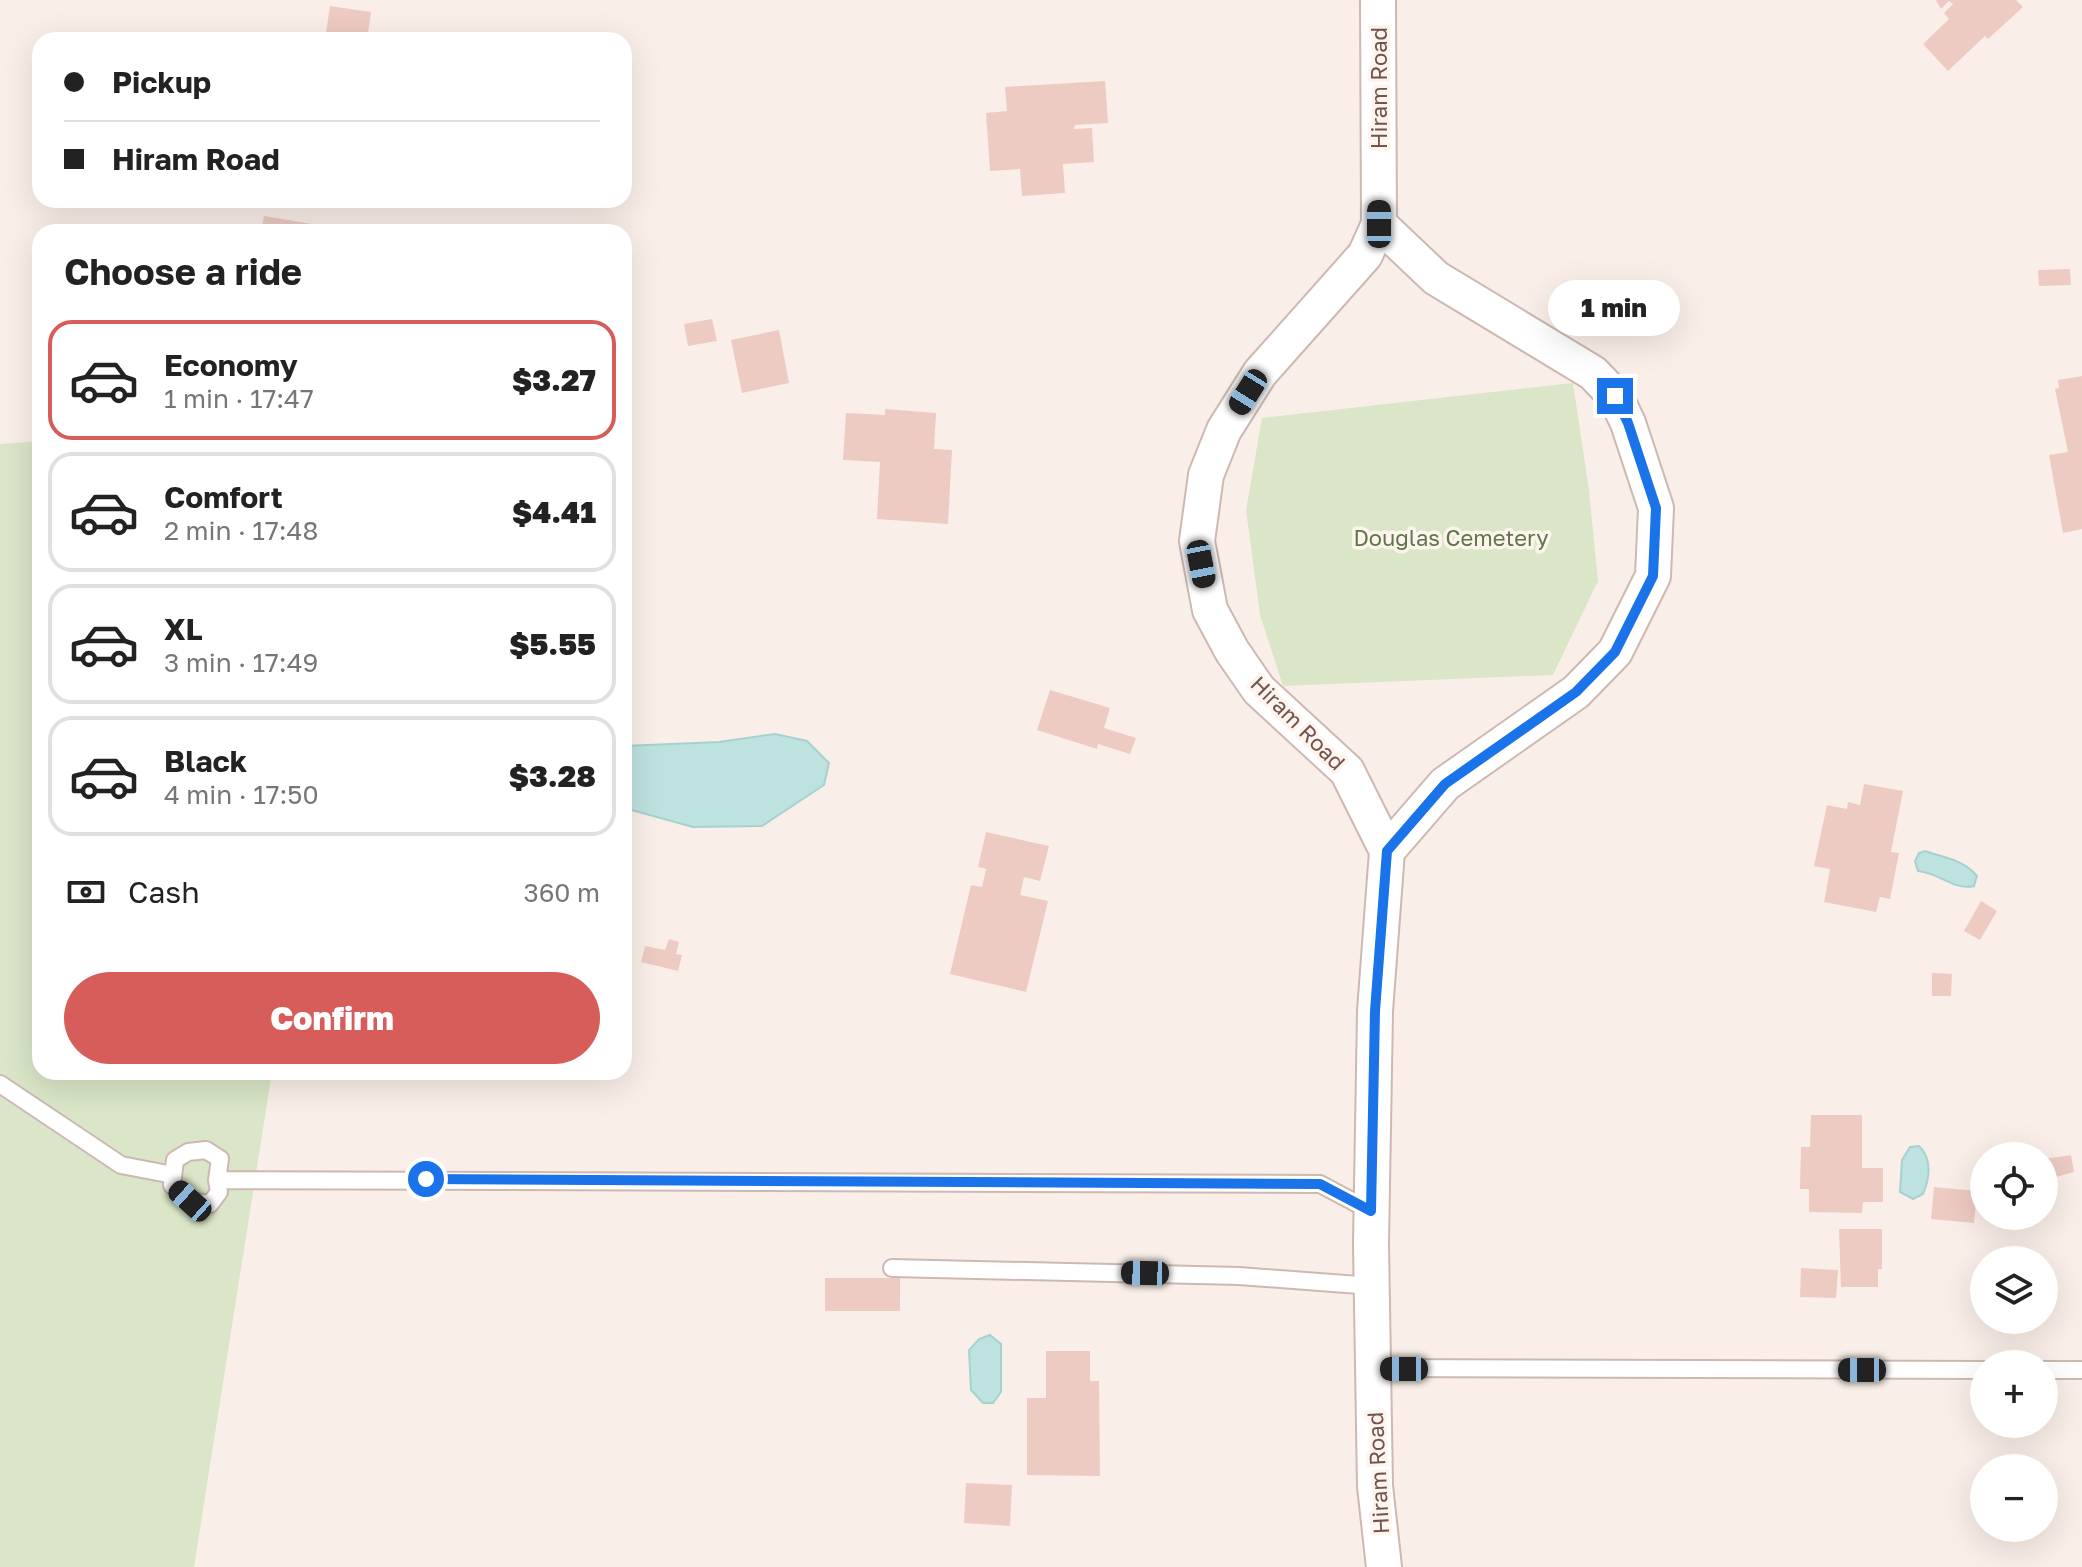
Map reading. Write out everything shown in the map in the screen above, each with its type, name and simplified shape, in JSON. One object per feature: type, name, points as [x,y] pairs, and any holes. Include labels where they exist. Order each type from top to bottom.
[{"type":"street","name":"Hiram Road","points":[[1378,0],[1379,224],[1365,255],[1260,373],[1224,430],[1206,475],[1197,541],[1210,610],[1232,651],[1259,690],[1347,771],[1387,851],[1375,1011],[1371,1211],[1375,1486],[1384,1567]]},
{"type":"street","points":[[1379,224],[1436,278],[1593,373],[1615,396],[1628,423],[1656,508],[1653,576],[1615,652],[1576,692],[1445,784],[1387,851]]},
{"type":"lane","points":[[0,1084],[121,1165],[173,1175]]},
{"type":"lane","points":[[206,1150],[220,1159],[217,1180],[219,1192],[210,1204],[190,1201],[172,1185],[175,1160],[188,1152],[206,1150]]},
{"type":"lane","points":[[217,1180],[1320,1184],[1371,1211]]},
{"type":"lane","points":[[892,1268],[1239,1276],[1372,1286]]},
{"type":"lane","points":[[1373,1368],[1970,1370]]},
{"type":"lane","points":[[2058,1370],[2082,1370]]},
{"type":"green space","name":"Douglas Cemetery","points":[[1573,383],[1589,490],[1598,581],[1553,675],[1283,686],[1260,615],[1246,510],[1262,418]]},
{"type":"green space","points":[[32,442],[32,1080],[271,1080],[194,1567],[0,1567],[0,444]]},
{"type":"water","points":[[775,734],[807,741],[829,763],[824,785],[762,826],[693,827],[632,810],[632,746],[719,742]]},
{"type":"water","points":[[1925,851],[1972,870],[1977,876],[1974,886],[1959,886],[1918,871],[1915,861],[1919,853]]},
{"type":"water","points":[[1919,1146],[1928,1162],[1928,1175],[1923,1194],[1913,1199],[1900,1192],[1902,1160],[1910,1147]]},
{"type":"water","points":[[990,1335],[1001,1344],[1001,1392],[993,1403],[983,1403],[971,1390],[969,1350],[979,1339]]},
{"type":"building","points":[[1936,0],[2016,0],[2023,7],[1988,39],[1985,36],[1948,71],[1923,44],[1949,19],[1944,13],[1953,4],[1949,1],[1941,9]]},
{"type":"building","points":[[330,6],[371,12],[368,32],[326,32]]},
{"type":"building","points":[[1105,81],[1108,123],[1075,125],[1074,129],[1092,128],[1094,162],[1063,164],[1065,193],[1022,196],[1020,169],[990,171],[986,113],[1007,111],[1005,87]]},
{"type":"building","points":[[264,216],[312,224],[262,224]]},
{"type":"building","points":[[2070,269],[2071,285],[2039,286],[2038,270]]},
{"type":"building","points":[[712,319],[717,341],[688,346],[684,324]]},
{"type":"building","points":[[779,330],[789,383],[742,393],[731,340]]},
{"type":"building","points":[[2082,376],[2082,529],[2063,533],[2049,455],[2068,452],[2055,389],[2059,388],[2058,380]]},
{"type":"building","points":[[885,409],[936,413],[934,449],[952,450],[948,524],[877,519],[880,462],[843,460],[846,413],[885,415]]},
{"type":"building","points":[[1050,690],[1110,708],[1104,728],[1136,738],[1130,754],[1098,744],[1097,749],[1037,730]]},
{"type":"building","points":[[1864,784],[1903,791],[1891,852],[1899,853],[1890,899],[1880,897],[1876,912],[1824,902],[1830,869],[1814,866],[1827,805],[1847,809],[1848,802],[1860,805]]},
{"type":"building","points":[[986,832],[1049,846],[1040,881],[1024,877],[1020,895],[1048,901],[1026,992],[950,974],[971,885],[982,887],[986,869],[978,867]]},
{"type":"building","points":[[1981,901],[1997,911],[1980,940],[1964,931]]},
{"type":"building","points":[[669,939],[679,942],[676,954],[682,955],[678,971],[641,962],[645,946],[665,950]]},
{"type":"building","points":[[1932,973],[1952,974],[1951,996],[1932,996]]},
{"type":"building","points":[[1811,1115],[1862,1115],[1862,1168],[1883,1168],[1883,1202],[1863,1202],[1862,1213],[1809,1212],[1809,1189],[1800,1189],[1801,1147],[1810,1147]]},
{"type":"building","points":[[2071,1155],[2074,1172],[2058,1176],[2058,1157]]},
{"type":"building","points":[[1934,1187],[1970,1190],[1970,1223],[1931,1219]]},
{"type":"building","points":[[1839,1229],[1882,1229],[1882,1269],[1878,1269],[1878,1287],[1841,1287]]},
{"type":"building","points":[[1801,1268],[1838,1270],[1836,1298],[1800,1297]]},
{"type":"building","points":[[825,1278],[900,1278],[900,1311],[825,1311]]},
{"type":"building","points":[[1046,1351],[1090,1351],[1090,1381],[1099,1381],[1100,1476],[1027,1475],[1027,1398],[1046,1398]]},
{"type":"building","points":[[966,1483],[1012,1485],[1010,1526],[964,1523]]},
{"type":"route","points":[[426,1179],[1320,1184],[1371,1211],[1375,1011],[1387,851],[1445,784],[1576,692],[1615,652],[1653,576],[1656,508],[1628,423],[1615,396]]}]
